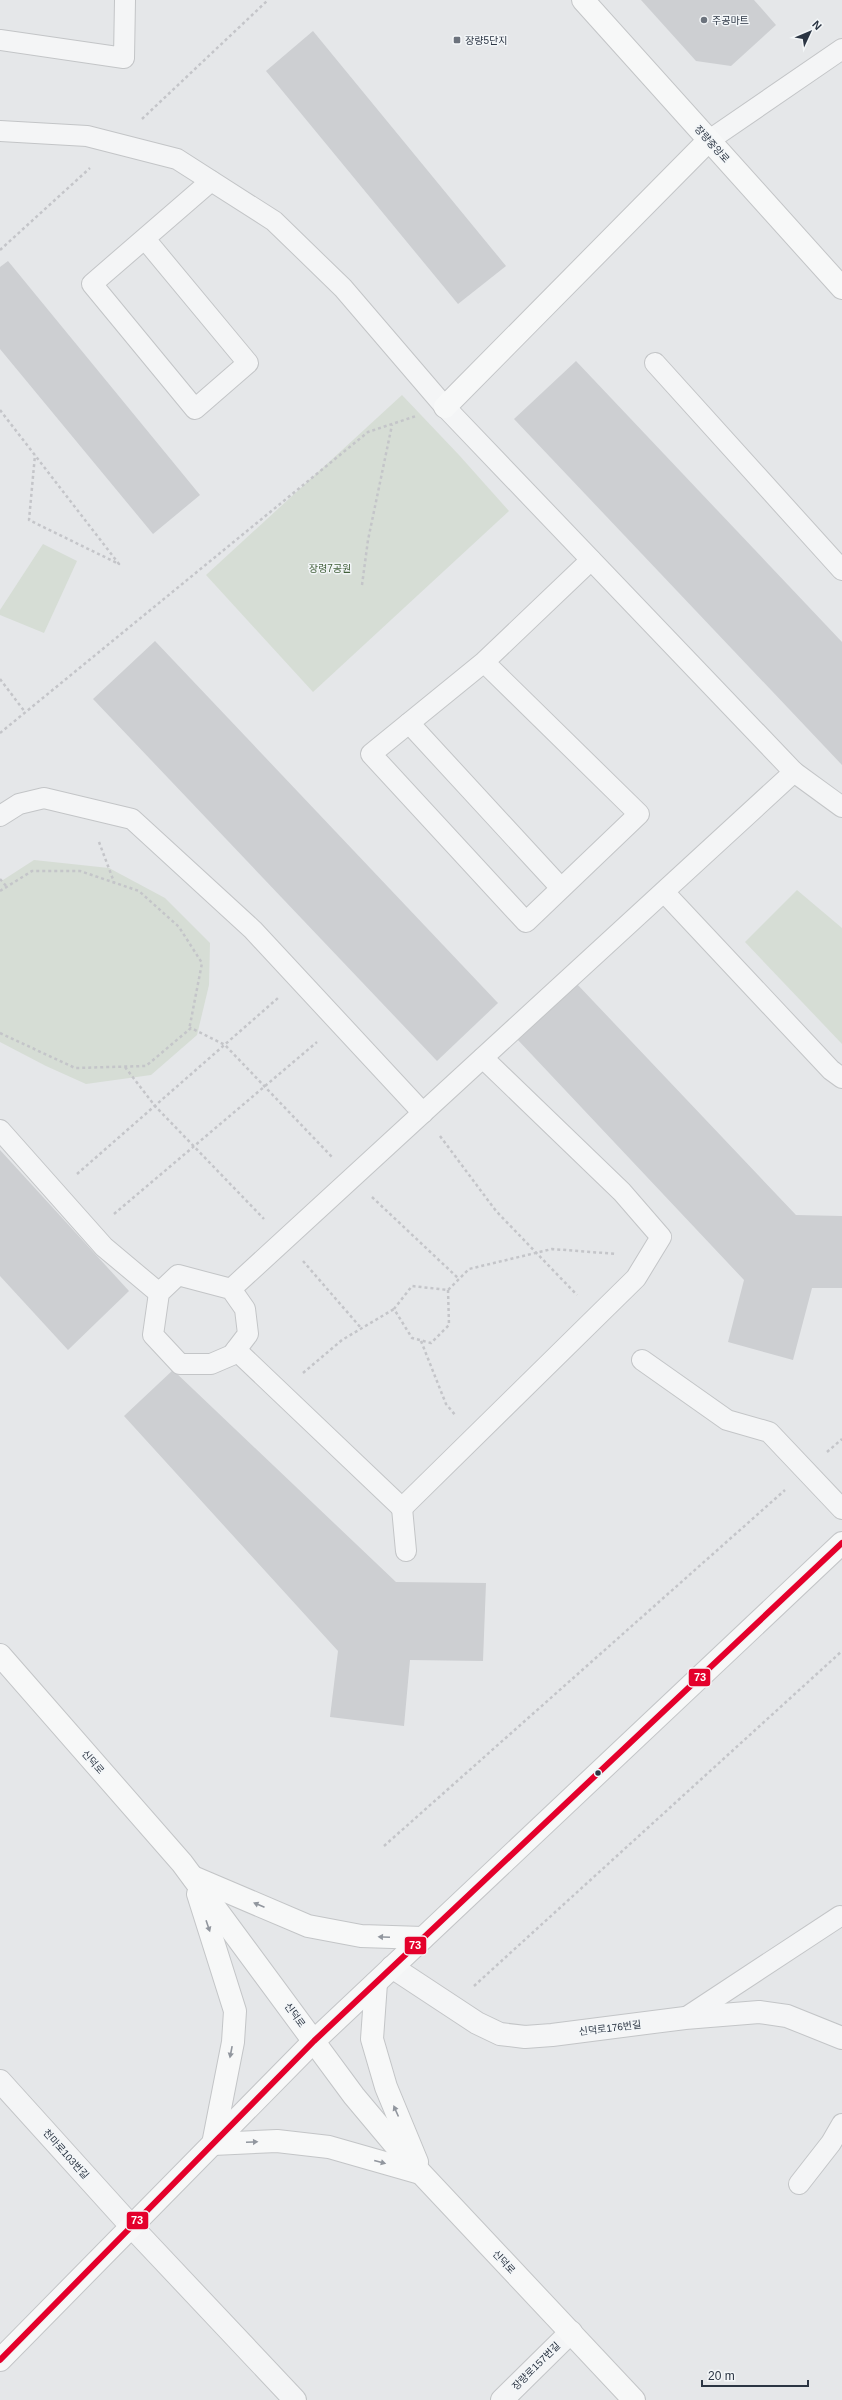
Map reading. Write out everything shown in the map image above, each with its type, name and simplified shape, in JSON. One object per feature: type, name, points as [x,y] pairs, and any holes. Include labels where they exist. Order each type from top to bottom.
[{"type":"street","name":"장량중앙로","points":[[582,0],[842,288]]},
{"type":"street","points":[[445,407],[708,141]]},
{"type":"street","points":[[0,2360],[314,2041],[842,1543]]},
{"type":"street","name":"신덕로","points":[[0,1655],[192,1876],[354,2096],[421,2173],[634,2400]]},
{"type":"street","points":[[192,1876],[308,1926],[361,1936],[423,1938]]},
{"type":"street","points":[[192,1876],[235,2011],[233,2042],[214,2144]]},
{"type":"street","name":"신덕로176번길","points":[[392,1967],[476,2023],[500,2034],[524,2037],[552,2035],[685,2018],[759,2012],[787,2016],[842,2038]]},
{"type":"street","points":[[376,1983],[372,2039],[386,2087],[421,2173]]},
{"type":"street","name":"천마로103번길","points":[[0,2081],[132,2227],[295,2400]]},
{"type":"street","points":[[214,2144],[277,2141],[329,2147],[421,2173]]},
{"type":"street","name":"장량로157번길","points":[[502,2400],[570,2332]]},
{"type":"lane","points":[[0,40],[124,58],[125,0]]},
{"type":"lane","points":[[708,141],[842,49]]},
{"type":"lane","points":[[0,131],[87,136],[177,159],[274,222],[343,288],[445,407],[794,772],[842,807]]},
{"type":"lane","points":[[145,238],[248,363],[195,409],[92,284],[145,238],[211,181]]},
{"type":"lane","points":[[655,363],[842,570]]},
{"type":"lane","points":[[484,662],[639,814],[526,922],[371,754],[484,662],[590,560]]},
{"type":"lane","points":[[409,723],[561,888]]},
{"type":"lane","points":[[231,1289],[794,772]]},
{"type":"lane","points":[[0,816],[19,804],[44,798],[132,819],[253,930],[423,1113]]},
{"type":"lane","points":[[664,892],[831,1070],[842,1078]]},
{"type":"lane","points":[[402,1508],[636,1278],[661,1237],[622,1192],[483,1058]]},
{"type":"lane","points":[[0,1130],[104,1246],[159,1293]]},
{"type":"lane","points":[[178,1275],[231,1289],[245,1309],[248,1334],[232,1355],[211,1364],[180,1364],[153,1335],[159,1293],[178,1275]]},
{"type":"lane","points":[[236,1350],[402,1508],[406,1550]]},
{"type":"lane","points":[[642,1360],[727,1420],[769,1432],[842,1509]]},
{"type":"lane","points":[[685,2018],[840,1916]]},
{"type":"lane","points":[[799,2184],[831,2143],[842,2124]]},
{"type":"path","points":[[0,250],[116,144],[268,0]]},
{"type":"path","points":[[0,733],[368,432],[445,407]]},
{"type":"path","points":[[0,410],[35,455],[119,564],[29,520],[35,455]]},
{"type":"path","points":[[362,585],[368,540],[392,424]]},
{"type":"path","points":[[0,679],[25,712]]},
{"type":"path","points":[[86,808],[114,882]]},
{"type":"path","points":[[0,891],[32,871],[80,871],[139,891],[179,927],[202,963],[189,1031]]},
{"type":"path","points":[[0,879],[7,887]]},
{"type":"path","points":[[56,1193],[299,979]]},
{"type":"path","points":[[92,1233],[340,1023]]},
{"type":"path","points":[[0,1033],[76,1068],[146,1066],[191,1028],[225,1045],[352,1178],[459,1279]]},
{"type":"path","points":[[124,1066],[155,1106],[284,1240],[361,1328]]},
{"type":"path","points":[[423,1113],[496,1211],[597,1316]]},
{"type":"path","points":[[394,1309],[412,1338],[431,1344],[449,1325],[448,1290],[469,1269],[552,1249],[650,1256]]},
{"type":"path","points":[[280,1392],[342,1340],[394,1309],[412,1286],[448,1290]]},
{"type":"path","points":[[421,1341],[446,1404],[473,1438]]},
{"type":"path","points":[[384,1846],[842,1439]]},
{"type":"path","points":[[451,2006],[842,1651]]},
{"type":"green space","name":"장령7공원","points":[[402,395],[459,455],[509,511],[313,692],[206,575]]},
{"type":"green space","points":[[43,544],[77,561],[44,633],[0,615],[0,610]]},
{"type":"green space","points":[[34,860],[109,868],[165,898],[210,943],[209,985],[197,1035],[151,1075],[86,1084],[46,1066],[0,1042],[0,882]]},
{"type":"green space","points":[[797,890],[842,928],[842,1044],[745,942]]},
{"type":"building","points":[[641,0],[754,0],[776,25],[731,66],[696,61]]},
{"type":"building","points":[[313,31],[506,266],[458,304],[266,71]]},
{"type":"building","points":[[8,261],[200,495],[153,534],[0,349],[0,267]]},
{"type":"building","points":[[576,361],[842,642],[842,765],[514,419]]},
{"type":"building","points":[[155,641],[498,1003],[437,1061],[93,699]]},
{"type":"building","points":[[576,983],[796,1215],[842,1216],[842,1288],[812,1288],[793,1360],[728,1342],[744,1280],[517,1039]]},
{"type":"building","points":[[0,1150],[129,1291],[68,1350],[0,1276]]},
{"type":"building","points":[[173,1370],[396,1582],[486,1583],[483,1661],[410,1660],[404,1726],[330,1717],[338,1651],[124,1416]]},
{"type":"transit line","name":"73","points":[[0,2360],[314,2041],[842,1543]]},
{"type":"place","name":"주공마트","points":[[704,20]]},
{"type":"place","name":"장량5단지","points":[[457,40]]}]
